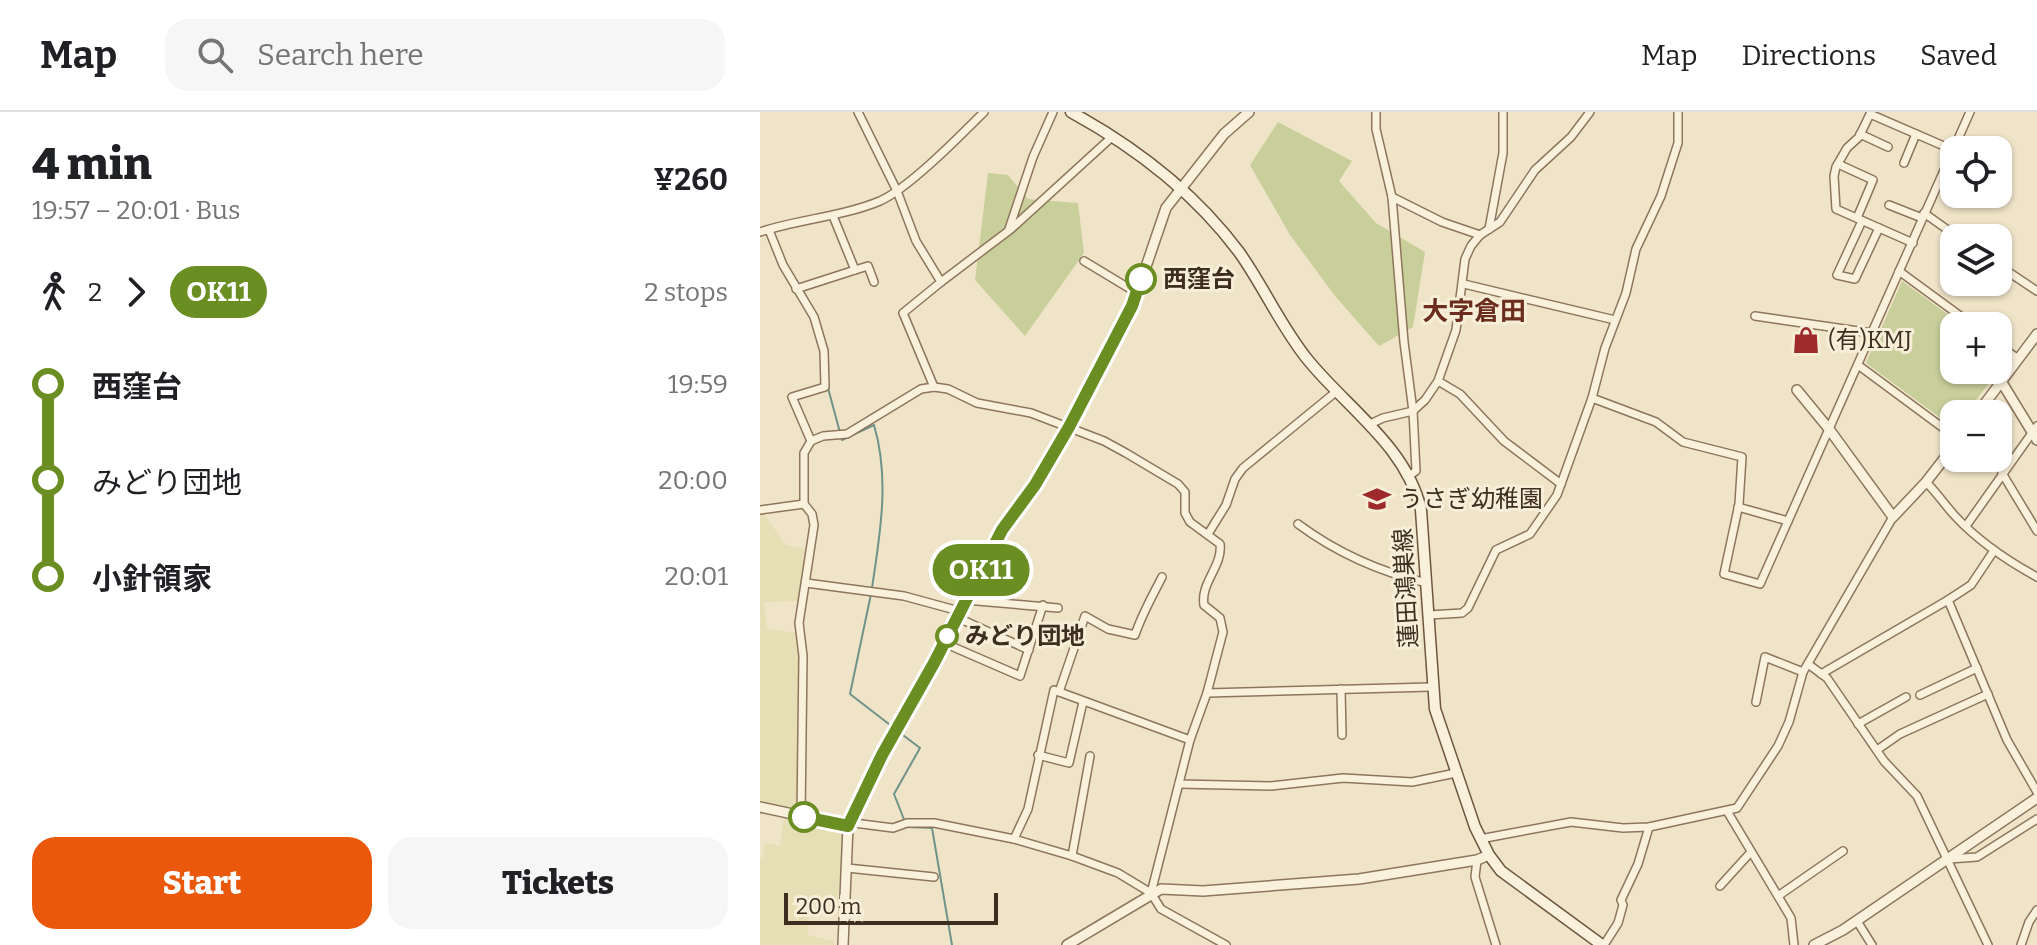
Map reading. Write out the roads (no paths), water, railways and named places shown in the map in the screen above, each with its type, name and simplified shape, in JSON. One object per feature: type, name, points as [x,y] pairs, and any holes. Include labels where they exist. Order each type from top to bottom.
[{"type":"main road","name":"蓮田鴻巣線","points":[[1071,112],[1113,136],[1180,188],[1208,215],[1239,252],[1296,345],[1409,476],[1421,510],[1431,687],[1435,709],[1480,839],[1501,871],[1598,944]]},
{"type":"street","points":[[858,112],[897,191],[916,241],[941,282]]},
{"type":"street","points":[[811,441],[792,397],[825,387],[824,351],[814,317],[764,231],[833,216],[882,200],[897,191],[984,112]]},
{"type":"street","points":[[1008,231],[1033,157],[1053,112]]},
{"type":"street","points":[[1376,112],[1376,129],[1392,197],[1413,411],[1416,471],[1409,476]]},
{"type":"street","points":[[1489,229],[1503,153],[1503,112]]},
{"type":"street","points":[[1368,425],[1413,411],[1438,381],[1456,330],[1465,259],[1480,235],[1500,222],[1535,170],[1571,137],[1590,112]]},
{"type":"street","points":[[1429,615],[1462,613],[1468,608],[1496,550],[1530,534],[1557,495],[1626,293],[1636,249],[1661,196],[1678,143],[1678,112]]},
{"type":"street","points":[[1959,136],[1970,112]]},
{"type":"street","points":[[843,945],[848,826],[882,755],[1002,530],[1035,485],[1069,427],[1137,293],[1162,218],[1180,188],[1244,113]]},
{"type":"street","points":[[1913,243],[1836,209],[1834,176],[1847,148],[1860,134],[1870,114],[1940,144]]},
{"type":"street","points":[[1860,134],[1888,147]]},
{"type":"street","points":[[1904,163],[1916,134]]},
{"type":"street","points":[[934,387],[903,313],[1008,231],[1113,136]]},
{"type":"street","points":[[1838,164],[1873,180],[1837,275],[1855,279],[1879,228]]},
{"type":"street","points":[[1592,398],[1656,422],[1683,442],[1742,457],[1738,507],[1724,574],[1760,584],[1940,179]]},
{"type":"street","points":[[1392,197],[1442,222],[1480,235]]},
{"type":"street","points":[[1889,205],[1923,216],[1940,226]]},
{"type":"street","points":[[833,216],[855,270]]},
{"type":"street","points":[[1084,261],[1137,293]]},
{"type":"street","points":[[796,289],[868,266],[874,282]]},
{"type":"street","points":[[1899,271],[1955,312]]},
{"type":"street","points":[[2012,274],[2037,291]]},
{"type":"street","points":[[1464,284],[1615,320]]},
{"type":"street","points":[[1755,316],[1872,333]]},
{"type":"street","points":[[2012,367],[2037,334]]},
{"type":"street","points":[[2012,354],[2018,359]]},
{"type":"street","points":[[1858,365],[1940,426]]},
{"type":"street","points":[[1438,381],[1460,394],[1504,441],[1561,484]]},
{"type":"street","points":[[1966,526],[2035,432],[2003,384]]},
{"type":"street","points":[[801,816],[803,656],[799,623],[814,525],[812,514],[804,504],[804,453],[811,441],[823,436],[847,434],[921,389],[948,389],[977,403],[1031,413],[1104,441],[1178,484],[1185,492],[1185,513],[1190,522],[1220,544],[1222,553],[1203,596],[1204,605],[1220,618],[1223,632],[1207,693],[1190,740],[1151,893]]},
{"type":"street","points":[[1797,390],[1893,517]]},
{"type":"street","points":[[1208,534],[1243,468],[1337,391]]},
{"type":"street","points":[[1480,839],[1571,822],[1623,828],[1649,827],[1737,808],[1778,746],[1806,668],[1843,599],[1893,517],[1940,464]]},
{"type":"street","points":[[2002,473],[2037,531]]},
{"type":"street","points":[[1926,482],[1993,552],[2037,577]]},
{"type":"street","points":[[760,510],[804,504]]},
{"type":"street","points":[[1738,507],[1788,521]]},
{"type":"street","points":[[1298,524],[1348,555],[1398,576],[1427,583]]},
{"type":"street","points":[[1821,674],[1971,585],[1993,552]]},
{"type":"street","points":[[1059,692],[1085,616],[1108,629],[1135,635],[1144,608],[1162,577]]},
{"type":"street","points":[[806,583],[904,596],[958,614],[1029,650]]},
{"type":"street","points":[[965,600],[1058,608]]},
{"type":"street","points":[[1948,600],[2007,740],[2037,792]]},
{"type":"street","points":[[944,643],[1020,676],[1043,605]]},
{"type":"street","points":[[1756,702],[1765,657],[1821,674],[1877,750],[1917,796],[1988,945]]},
{"type":"street","points":[[1920,695],[1977,668]]},
{"type":"street","points":[[1207,693],[1431,687]]},
{"type":"street","points":[[1341,689],[1342,735]]},
{"type":"street","points":[[1014,839],[1028,809],[1054,690],[1190,740]]},
{"type":"street","points":[[1877,750],[1900,734],[1988,694]]},
{"type":"street","points":[[1858,724],[1906,697]]},
{"type":"street","points":[[1038,755],[1069,763],[1083,702]]},
{"type":"street","points":[[1072,856],[1090,756]]},
{"type":"street","points":[[1179,784],[1271,786],[1343,778],[1412,782],[1456,773]]},
{"type":"street","points":[[1814,945],[1857,921],[2037,798]]},
{"type":"street","points":[[760,807],[848,826],[854,823],[893,828],[907,823],[934,823],[1014,839],[1072,856],[1118,873],[1151,893],[1161,909],[1223,944]]},
{"type":"street","points":[[1727,811],[1791,918],[1794,945]]},
{"type":"street","points":[[1949,859],[1977,857],[2037,819]]},
{"type":"street","points":[[1598,944],[1618,923],[1623,905],[1621,900],[1638,864],[1649,827]]},
{"type":"street","points":[[1778,896],[1843,851]]},
{"type":"street","points":[[1720,886],[1750,853]]},
{"type":"street","points":[[1067,945],[1161,889],[1203,891],[1359,879],[1477,860],[1489,855]]},
{"type":"street","points":[[1477,860],[1475,877],[1496,945]]},
{"type":"street","points":[[847,868],[934,877]]},
{"type":"street","points":[[2021,945],[2037,910]]},
{"type":"street","points":[[1857,921],[1872,945]]},
{"type":"waterway","points":[[828,388],[842,440],[874,425],[879,445],[883,486],[872,588]]},
{"type":"waterway","points":[[871,594],[850,694],[894,728]]},
{"type":"waterway","points":[[899,732],[920,748],[894,794],[905,822]]},
{"type":"waterway","points":[[908,827],[932,828],[952,945]]},
{"type":"place","name":"西窪台","points":[[1141,279]]},
{"type":"place","name":"(有)KMJ","points":[[1806,340]]},
{"type":"place","name":"うさぎ幼稚園","points":[[1377,499]]},
{"type":"place","name":"みどり団地","points":[[947,636]]},
{"type":"district","name":"大字倉田","points":[[1474,311]]}]
